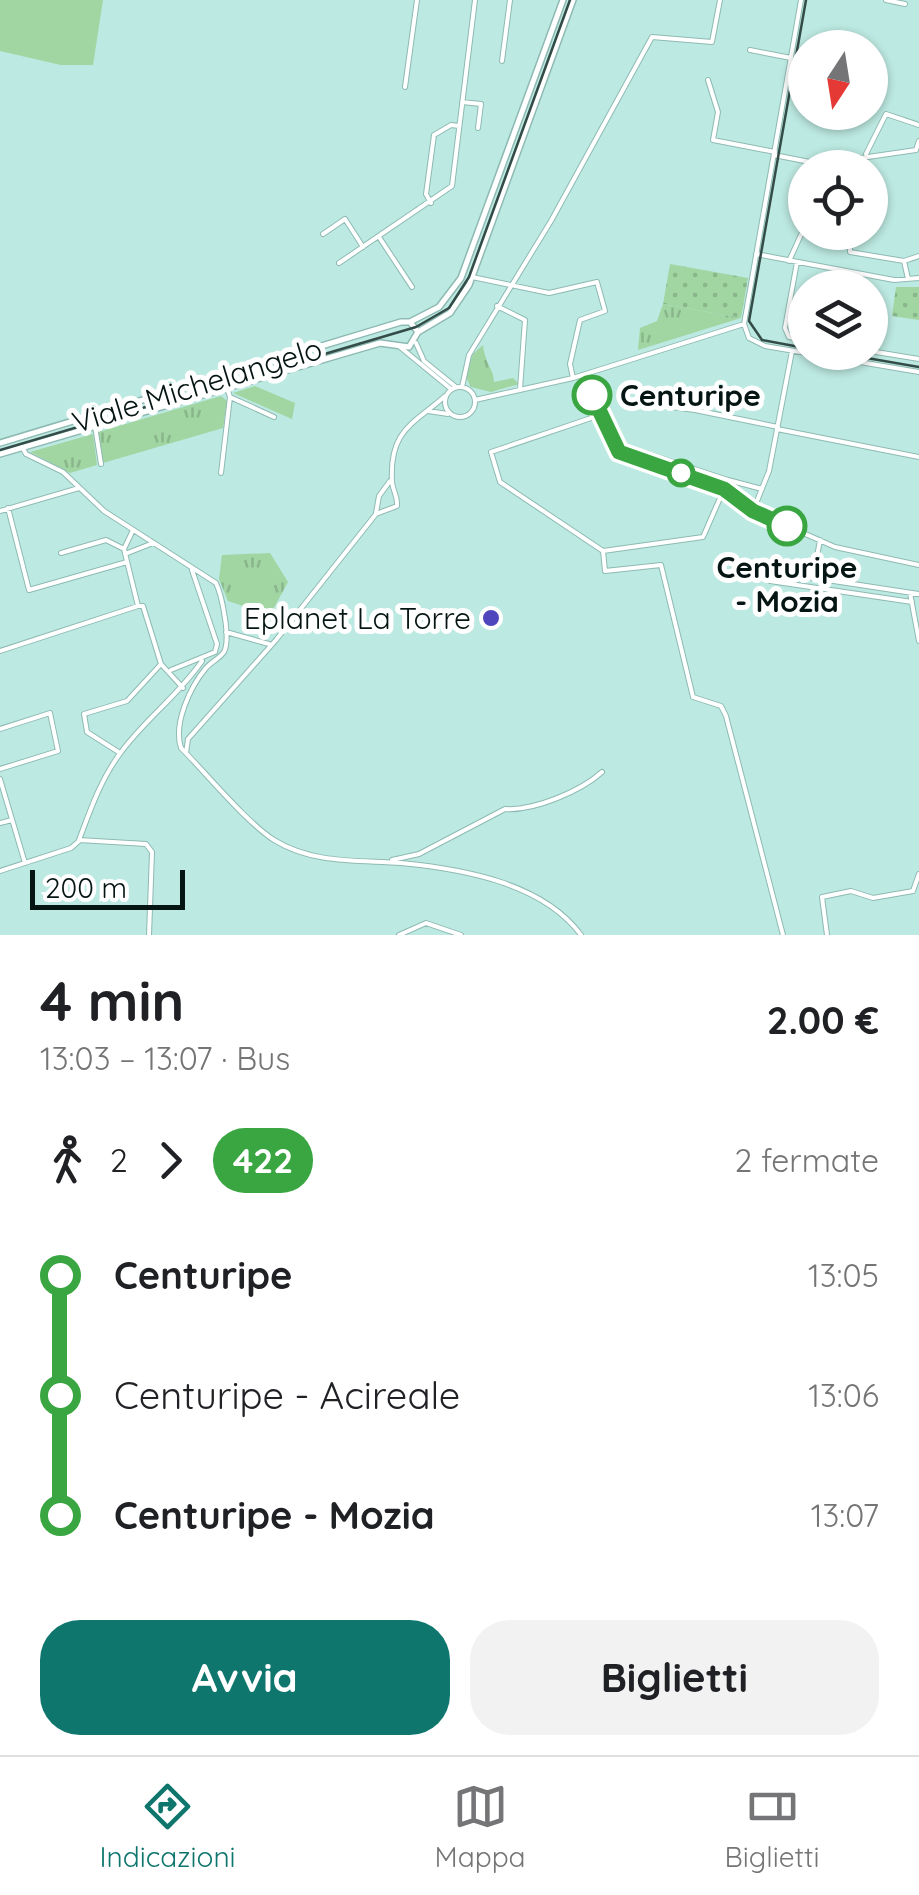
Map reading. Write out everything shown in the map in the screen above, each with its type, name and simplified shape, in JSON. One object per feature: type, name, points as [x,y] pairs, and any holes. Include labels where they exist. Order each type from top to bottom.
[{"type":"street","points":[[405,87],[417,0]]},
{"type":"street","points":[[339,263],[452,186],[475,0]]},
{"type":"street","points":[[502,60],[510,0]]},
{"type":"street","points":[[418,332],[410,322],[439,307],[461,278],[564,0]]},
{"type":"street","points":[[456,388],[424,361],[416,342],[418,332],[450,313],[472,277],[573,0]]},
{"type":"street","points":[[186,753],[188,739],[376,514],[378,501],[392,476],[407,422],[428,412],[456,388],[464,364],[551,220],[652,37],[712,42],[720,0]]},
{"type":"street","points":[[796,30],[801,0]]},
{"type":"street","points":[[886,0],[905,4]]},
{"type":"street","points":[[750,50],[788,59]]},
{"type":"street","points":[[788,77],[744,324],[750,338],[758,344],[788,350]]},
{"type":"street","points":[[708,80],[718,112],[713,140],[788,157]]},
{"type":"street","points":[[462,102],[481,104],[478,128]]},
{"type":"street","points":[[868,150],[886,114],[919,125]]},
{"type":"street","points":[[431,203],[426,194],[434,135],[451,125],[459,126]]},
{"type":"street","points":[[888,152],[916,150],[919,141]]},
{"type":"street","points":[[323,234],[346,220],[363,247]]},
{"type":"street","points":[[379,237],[412,288]]},
{"type":"street","points":[[789,261],[794,250]]},
{"type":"street","points":[[850,250],[904,260],[919,256]]},
{"type":"street","points":[[756,254],[908,280],[919,278]]},
{"type":"street","points":[[904,260],[908,280]]},
{"type":"street","points":[[796,270],[797,262]]},
{"type":"street","points":[[472,277],[550,293],[597,282],[606,311],[580,320],[570,364],[573,378]]},
{"type":"street","points":[[497,306],[525,320],[520,390]]},
{"type":"street","name":"Viale Michelangelo","points":[[0,444],[410,322]]},
{"type":"street","points":[[394,326],[398,345],[475,400],[582,376],[744,324]]},
{"type":"street","name":"Viale Michelangelo","points":[[0,454],[380,343],[416,342]]},
{"type":"street","points":[[888,354],[919,359]]},
{"type":"street","points":[[888,367],[919,372]]},
{"type":"street","points":[[753,511],[778,428],[789,370]]},
{"type":"street","points":[[582,376],[619,452],[724,489],[753,511],[820,540],[919,565]]},
{"type":"street","points":[[221,472],[230,397],[227,387]]},
{"type":"street","points":[[695,410],[683,394],[653,394],[656,405],[919,456]]},
{"type":"street","points":[[446,396],[446,409],[452,415]]},
{"type":"street","points":[[230,397],[274,417]]},
{"type":"street","points":[[428,412],[466,416],[475,400]]},
{"type":"street","points":[[601,415],[491,452],[500,482],[604,551],[704,537],[728,480]]},
{"type":"street","points":[[95,426],[101,464]]},
{"type":"street","points":[[615,444],[762,490]]},
{"type":"street","points":[[22,447],[26,454],[64,472],[133,530],[216,583],[225,601],[224,653],[205,670],[178,723],[177,735],[186,753],[274,840],[332,861],[382,863],[484,879],[555,905],[581,935]]},
{"type":"street","points":[[376,514],[397,506],[392,476]]},
{"type":"street","points":[[0,511],[79,488]]},
{"type":"street","points":[[382,492],[397,496]]},
{"type":"street","points":[[378,501],[389,510]]},
{"type":"street","points":[[8,508],[29,590],[127,562]]},
{"type":"street","points":[[133,530],[125,552],[138,606]]},
{"type":"street","points":[[61,553],[106,540],[125,552]]},
{"type":"street","points":[[813,578],[820,540]]},
{"type":"street","points":[[125,552],[152,543]]},
{"type":"street","points":[[604,551],[605,571],[661,566],[693,697],[721,706],[726,716],[783,935]]},
{"type":"street","points":[[171,670],[202,661],[215,652],[217,644],[192,569]]},
{"type":"street","points":[[912,602],[770,581],[768,571],[919,594]]},
{"type":"street","points":[[910,593],[919,641]]},
{"type":"street","points":[[0,652],[143,606],[161,664],[171,670],[183,688]]},
{"type":"street","points":[[224,632],[269,644]]},
{"type":"street","points":[[0,871],[71,848],[79,840],[97,792],[120,753],[183,688],[202,661]]},
{"type":"street","points":[[120,753],[87,732],[84,714],[127,701],[161,664]]},
{"type":"street","points":[[0,728],[50,714],[58,751],[0,769]]},
{"type":"street","points":[[382,863],[419,854],[506,809],[536,804],[592,781],[602,772]]},
{"type":"street","points":[[0,779],[25,863]]},
{"type":"street","points":[[0,823],[12,820]]},
{"type":"street","points":[[79,840],[146,844],[152,852],[149,935]]},
{"type":"street","points":[[826,935],[822,897],[851,892],[872,898],[913,891],[918,878]]},
{"type":"street","points":[[399,935],[426,923],[462,935]]},
{"type":"green space","points":[[0,0],[103,0],[93,65],[61,65],[0,51]]},
{"type":"green space","points":[[670,264],[748,278],[741,318],[663,304]]},
{"type":"green space","points":[[896,287],[919,287],[919,320],[892,316]]},
{"type":"green space","points":[[663,304],[741,318],[638,350],[640,328],[657,321]]},
{"type":"green space","points":[[483,345],[494,382],[513,378],[519,384],[491,392],[471,387],[465,375],[473,354]]},
{"type":"green space","points":[[255,386],[295,403],[292,419],[233,393]]},
{"type":"green space","points":[[221,396],[227,401],[223,428],[103,463],[98,432]]},
{"type":"green space","points":[[93,434],[97,465],[70,473],[30,452]]},
{"type":"green space","points":[[270,553],[288,582],[270,615],[228,601],[219,579],[222,555]]},
{"type":"tram line","points":[[0,450],[416,327],[449,308],[469,277],[570,0]]},
{"type":"tram line","points":[[788,345],[762,340],[749,321],[806,0]]},
{"type":"tram line","points":[[888,362],[919,367]]},
{"type":"bus line","name":"422","points":[[592,395],[619,452],[724,489],[753,511],[787,526]]},
{"type":"place","name":"Centuripe","points":[[592,395]]},
{"type":"place","name":"Centuripe - Mozia","points":[[787,526]]},
{"type":"place","name":"Eplanet La Torre","points":[[491,618]]}]
